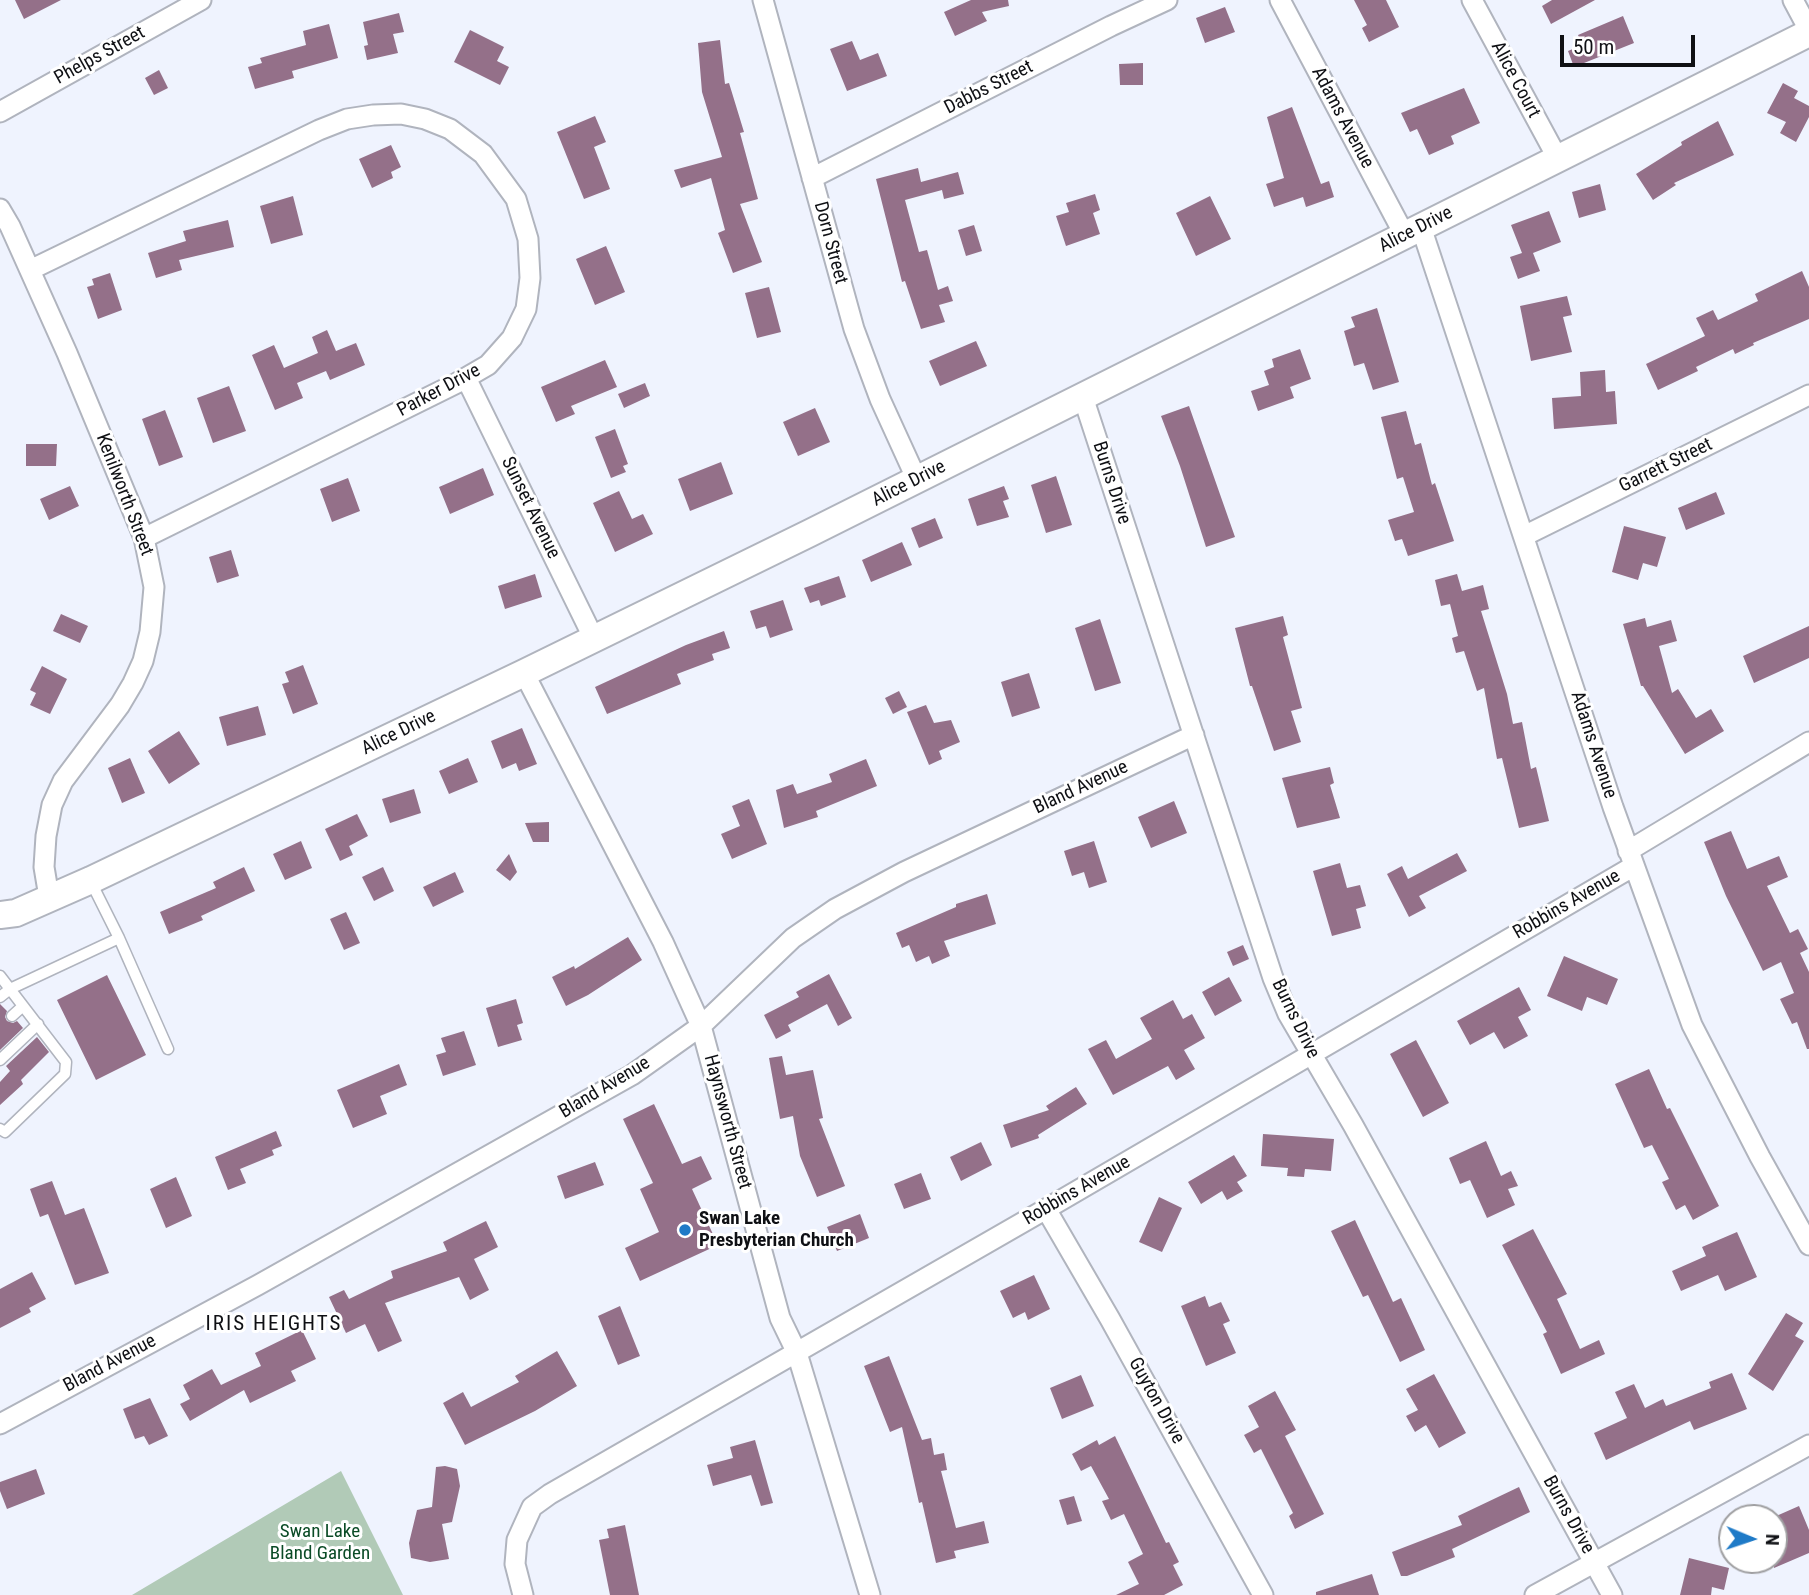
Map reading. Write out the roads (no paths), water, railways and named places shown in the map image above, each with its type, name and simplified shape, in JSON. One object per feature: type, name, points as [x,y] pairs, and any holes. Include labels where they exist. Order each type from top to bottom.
[{"type":"main road","name":"Alice Drive","points":[[0,915],[16,913],[91,880],[594,639],[917,480],[1809,32]]},
{"type":"street","name":"Phelps Street","points":[[1,110],[201,0]]},
{"type":"street","name":"Dorn Street","points":[[763,0],[854,329],[880,399],[917,480]]},
{"type":"street","name":"Dabbs Street","points":[[812,178],[1167,0]]},
{"type":"street","name":"Adams Avenue","points":[[1280,0],[1413,232],[1524,536],[1631,858],[1692,1025],[1809,1245]]},
{"type":"street","name":"Alice Court","points":[[1472,0],[1558,159]]},
{"type":"street","points":[[1793,0],[1809,32]]},
{"type":"street","name":"Parker Drive","points":[[30,270],[306,136],[348,119],[373,115],[401,114],[450,129],[472,144],[493,164],[516,199],[528,239],[530,278],[526,309],[506,347],[488,365],[144,538]]},
{"type":"street","name":"Kenilworth Street","points":[[0,209],[30,270],[144,538],[154,587],[150,632],[143,661],[120,705],[63,781],[52,805],[44,867],[49,897]]},
{"type":"street","name":"Sunset Avenue","points":[[466,378],[594,639]]},
{"type":"street","name":"Garrett Street","points":[[1524,536],[1809,396]]},
{"type":"street","name":"Burns Drive","points":[[1083,397],[1273,978],[1288,1014],[1359,1137],[1612,1595]]},
{"type":"street","name":"Haynsworth Street","points":[[524,673],[663,942],[701,1026],[780,1318],[797,1353],[870,1595]]},
{"type":"street","name":"Bland Avenue","points":[[0,1424],[258,1285],[632,1074],[701,1026],[793,938],[835,909],[929,860],[1194,735]]},
{"type":"street","name":"Robbins Avenue","points":[[523,1595],[515,1564],[517,1540],[524,1520],[532,1507],[570,1480],[797,1353],[1311,1055],[1631,858],[1809,742]]},
{"type":"street","name":"Guyton Drive","points":[[1046,1209],[1263,1595]]},
{"type":"street","points":[[1535,1595],[1809,1445]]},
{"type":"lane","points":[[91,880],[169,1049]]},
{"type":"lane","points":[[0,997],[10,989],[119,938]]},
{"type":"lane","points":[[0,976],[66,1062],[65,1074],[5,1132],[0,1129]]},
{"type":"lane","points":[[12,1016],[23,1006]]},
{"type":"lane","points":[[0,1060],[38,1024]]},
{"type":"place","name":"Swan Lake Presbyterian Church","points":[[685,1230]]},
{"type":"district","name":"IRIS HEIGHTS","points":[[274,1325]]},
{"type":"park label","name":"Swan Lake Bland Garden","points":[[320,1543]]}]
